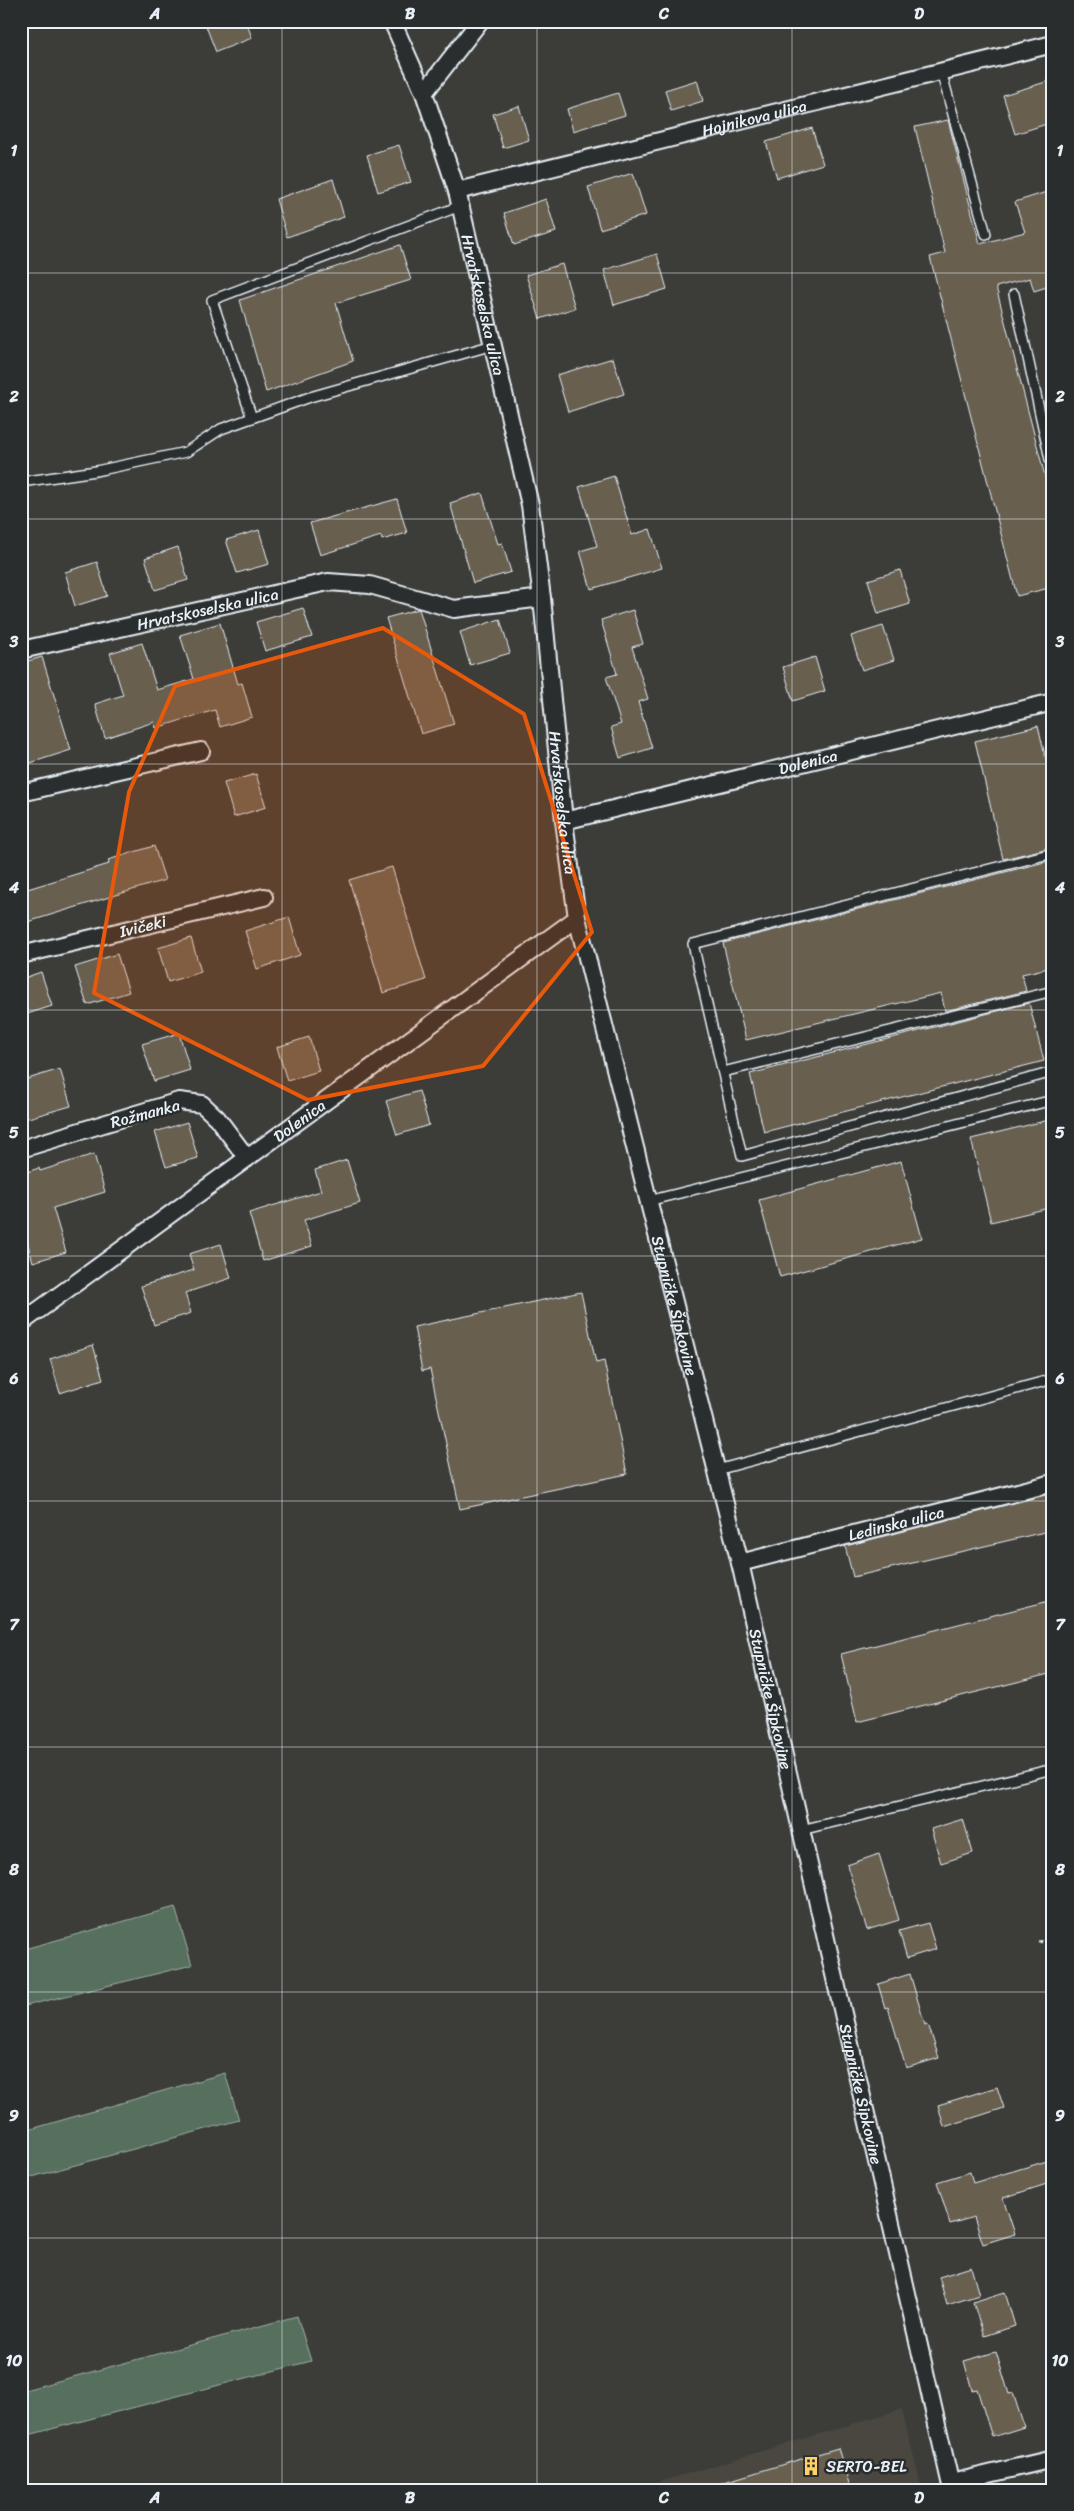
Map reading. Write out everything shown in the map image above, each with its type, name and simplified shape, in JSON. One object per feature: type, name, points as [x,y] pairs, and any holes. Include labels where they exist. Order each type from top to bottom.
[{"type":"street","name":"Hrvatskoselska ulica","points":[[392,21],[424,93],[458,198],[530,504],[542,598],[564,822],[577,918]]},
{"type":"street","points":[[424,93],[480,21]]},
{"type":"street","name":"Hojnikova ulica","points":[[458,198],[941,71],[1052,49]]},
{"type":"street","name":"Hrvatskoselska ulica","points":[[21,650],[328,582],[370,584],[454,608],[542,598]]},
{"type":"street","name":"Dolenica","points":[[564,822],[1053,702]]},
{"type":"street","points":[[21,793],[201,751]]},
{"type":"street","name":"Ivičeki","points":[[21,955],[264,896]]},
{"type":"street","name":"Dolenica","points":[[21,1323],[577,918]]},
{"type":"street","name":"Stupničke Šipkovine","points":[[577,918],[740,1563],[951,2486],[1053,2459]]},
{"type":"street","name":"Rožmanka","points":[[21,1149],[179,1101],[202,1104],[218,1118],[247,1158]]},
{"type":"street","name":"Ledinska ulica","points":[[740,1563],[1053,1482]]},
{"type":"lane","points":[[941,71],[986,234]]},
{"type":"lane","points":[[252,418],[212,300],[458,198]]},
{"type":"lane","points":[[1014,294],[1053,473]]},
{"type":"lane","points":[[21,482],[96,471],[186,452],[221,429],[252,418],[310,398],[493,345]]},
{"type":"lane","points":[[1053,854],[693,944],[742,1156],[1053,1072]]},
{"type":"lane","points":[[722,1072],[1053,990]]},
{"type":"lane","points":[[648,1201],[1053,1100]]},
{"type":"lane","points":[[717,1470],[1053,1379]]},
{"type":"lane","points":[[801,1830],[1053,1769]]},
{"type":"path","points":[[1038,1942],[1053,1940]]},
{"type":"highlighted area","points":[[383,628],[524,714],[592,932],[483,1066],[308,1100],[94,993],[129,792],[175,686]]},
{"type":"shaded area","points":[[902,2409],[922,2490],[632,2490]]},
{"type":"green space","points":[[175,1907],[192,1965],[21,2007],[21,1950]]},
{"type":"green space","points":[[225,2073],[239,2120],[21,2180],[21,2132]]},
{"type":"green space","points":[[297,2316],[311,2361],[21,2437],[21,2391]]},
{"type":"building","points":[[204,21],[246,21],[252,38],[216,52]]},
{"type":"building","points":[[697,80],[703,101],[671,111],[665,90]]},
{"type":"building","points":[[1049,81],[1053,93],[1053,122],[1015,134],[1003,95]]},
{"type":"building","points":[[618,93],[625,115],[573,131],[567,109]]},
{"type":"building","points":[[519,106],[529,140],[503,148],[493,114]]},
{"type":"building","points":[[948,120],[980,244],[1025,232],[1015,202],[1053,190],[1053,285],[1034,291],[1030,278],[996,287],[1053,507],[1053,587],[1017,596],[930,257],[945,253],[915,127]]},
{"type":"building","points":[[812,128],[823,164],[777,178],[766,142]]},
{"type":"building","points":[[399,145],[411,182],[378,192],[367,155]]},
{"type":"building","points":[[633,173],[646,215],[600,229],[588,187]]},
{"type":"building","points":[[333,179],[344,217],[287,237],[276,199]]},
{"type":"building","points":[[546,199],[556,232],[514,245],[504,213]]},
{"type":"building","points":[[400,245],[411,280],[336,303],[353,361],[266,392],[240,300]]},
{"type":"building","points":[[657,254],[667,289],[614,305],[604,270]]},
{"type":"building","points":[[562,264],[575,308],[540,319],[526,275]]},
{"type":"building","points":[[613,358],[624,394],[568,412],[557,375]]},
{"type":"building","points":[[614,476],[632,535],[650,529],[662,568],[591,589],[580,551],[597,546],[579,487]]},
{"type":"building","points":[[482,493],[498,544],[502,543],[511,572],[473,583],[450,503]]},
{"type":"building","points":[[397,499],[407,533],[382,540],[381,536],[320,555],[310,523]]},
{"type":"building","points":[[259,530],[269,564],[237,573],[226,540]]},
{"type":"building","points":[[178,547],[188,580],[155,590],[145,558]]},
{"type":"building","points":[[97,562],[107,596],[75,606],[65,572]]},
{"type":"building","points":[[900,570],[910,604],[878,614],[868,580]]},
{"type":"building","points":[[303,608],[312,637],[265,651],[256,622]]},
{"type":"building","points":[[419,609],[454,724],[421,734],[386,618]]},
{"type":"building","points":[[633,610],[643,644],[632,647],[648,699],[638,702],[652,748],[620,758],[611,727],[621,724],[606,677],[617,674],[601,620]]},
{"type":"building","points":[[500,619],[510,653],[470,665],[460,632]]},
{"type":"building","points":[[220,623],[238,684],[242,683],[252,717],[220,727],[215,710],[156,728],[154,722],[105,738],[95,704],[123,695],[110,653],[142,643],[157,690],[194,679],[180,635]]},
{"type":"building","points":[[883,626],[894,660],[862,670],[851,636]]},
{"type":"building","points":[[42,657],[71,750],[21,766],[21,663]]},
{"type":"building","points":[[815,657],[825,691],[793,701],[783,667]]},
{"type":"building","points":[[1038,726],[1053,788],[1053,847],[1003,859],[975,741]]},
{"type":"building","points":[[256,774],[266,807],[234,817],[224,783]]},
{"type":"building","points":[[154,846],[165,880],[21,924],[21,891],[109,864],[108,860]]},
{"type":"building","points":[[1053,860],[1053,967],[1022,974],[1026,991],[945,1011],[941,993],[746,1040],[723,943]]},
{"type":"building","points":[[392,867],[426,980],[383,993],[349,880]]},
{"type":"building","points":[[289,917],[300,955],[257,969],[245,931]]},
{"type":"building","points":[[191,938],[201,972],[168,982],[158,948]]},
{"type":"building","points":[[117,954],[129,992],[87,1005],[75,967]]},
{"type":"building","points":[[41,972],[52,1006],[21,1016],[21,979]]},
{"type":"building","points":[[1029,1003],[1044,1061],[764,1132],[750,1074]]},
{"type":"building","points":[[179,1033],[190,1070],[154,1081],[142,1044]]},
{"type":"building","points":[[309,1037],[319,1071],[287,1081],[277,1047]]},
{"type":"building","points":[[60,1069],[71,1106],[21,1120],[21,1081]]},
{"type":"building","points":[[419,1091],[429,1125],[397,1135],[386,1101]]},
{"type":"building","points":[[1053,1119],[1053,1207],[991,1222],[971,1139]]},
{"type":"building","points":[[187,1122],[198,1158],[166,1167],[155,1132]]},
{"type":"building","points":[[94,1154],[105,1192],[53,1208],[66,1252],[33,1262],[21,1221],[21,1174],[39,1168],[40,1171]]},
{"type":"building","points":[[347,1160],[360,1203],[304,1220],[312,1246],[263,1261],[249,1213],[321,1191],[315,1170]]},
{"type":"building","points":[[901,1161],[922,1238],[780,1277],[759,1200]]},
{"type":"building","points":[[221,1244],[231,1278],[185,1293],[191,1313],[154,1325],[141,1286],[194,1270],[189,1254]]},
{"type":"building","points":[[581,1292],[596,1363],[604,1361],[627,1474],[460,1509],[430,1369],[422,1371],[414,1327]]},
{"type":"building","points":[[93,1345],[103,1379],[60,1393],[50,1359]]},
{"type":"building","points":[[1053,1493],[1053,1530],[853,1577],[845,1546]]},
{"type":"building","points":[[1053,1600],[1053,1673],[857,1722],[841,1654]]},
{"type":"building","points":[[963,1819],[973,1853],[941,1863],[931,1829]]},
{"type":"building","points":[[879,1854],[899,1920],[867,1930],[847,1865]]},
{"type":"building","points":[[928,1923],[936,1949],[907,1958],[899,1931]]},
{"type":"building","points":[[910,1974],[925,2025],[928,2024],[939,2058],[906,2068],[888,2007],[885,2008],[878,1984]]},
{"type":"building","points":[[997,2087],[1004,2108],[944,2127],[938,2105]]},
{"type":"building","points":[[1047,2161],[1053,2182],[1003,2198],[1015,2234],[983,2244],[974,2217],[950,2224],[937,2182],[970,2172],[973,2183]]},
{"type":"building","points":[[971,2267],[979,2295],[947,2305],[939,2277]]},
{"type":"building","points":[[1005,2292],[1015,2326],[984,2336],[973,2302]]},
{"type":"building","points":[[996,2352],[1009,2394],[1013,2393],[1024,2427],[992,2437],[977,2389],[972,2390],[964,2361]]},
{"type":"building","name":"SERTO-BEL","points":[[838,2448],[851,2490],[715,2490],[714,2485]]},
{"type":"place","name":"SERTO-BEL","points":[[811,2466]]}]
